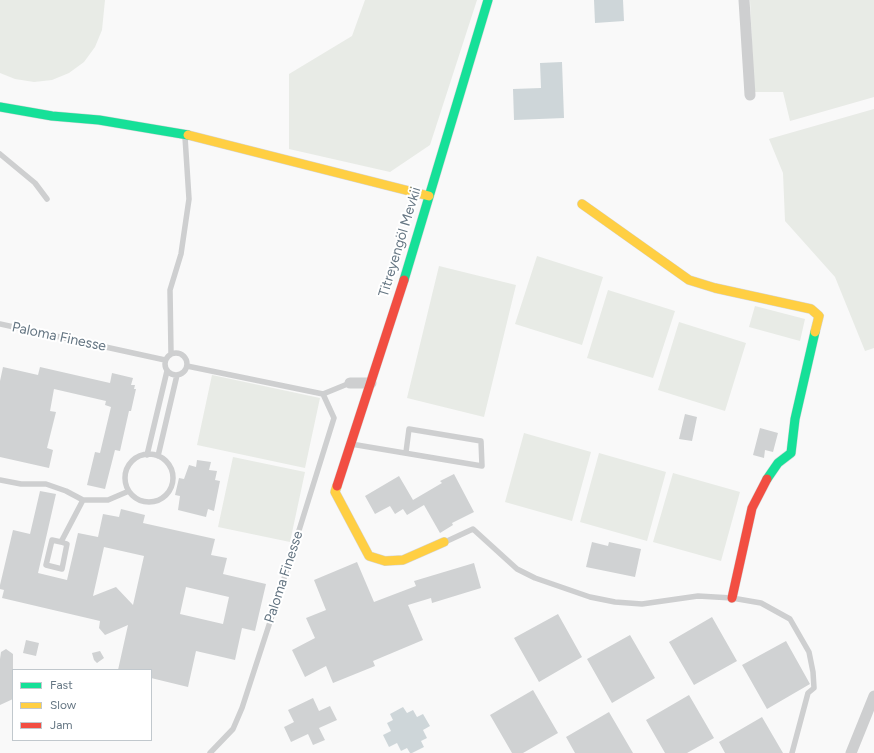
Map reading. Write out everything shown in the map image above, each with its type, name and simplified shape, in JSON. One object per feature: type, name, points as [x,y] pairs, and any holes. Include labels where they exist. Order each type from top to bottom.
[{"type":"street","name":"Titreyengöl Mevkii","points":[[444,542],[403,560],[385,561],[369,556],[335,492],[371,383],[488,0]]},
{"type":"street","points":[[744,0],[750,95]]},
{"type":"street","points":[[0,107],[52,116],[99,120],[184,134],[429,196]]},
{"type":"street","points":[[582,204],[689,280],[715,288],[811,309],[819,316],[795,419],[791,453],[778,463],[763,484],[752,508],[732,598]]},
{"type":"street","points":[[350,383],[371,383]]},
{"type":"street","points":[[851,753],[874,696]]},
{"type":"lane","points":[[171,353],[170,290],[181,254],[189,199],[184,134]]},
{"type":"lane","points":[[0,154],[35,183],[47,199]]},
{"type":"lane","name":"Paloma Finesse","points":[[0,324],[165,360]]},
{"type":"lane","points":[[148,455],[167,371],[165,360],[171,353],[177,352],[184,356],[187,366],[184,371],[177,375],[167,371]]},
{"type":"lane","points":[[187,366],[323,394],[350,383]]},
{"type":"lane","points":[[158,456],[177,375]]},
{"type":"lane","name":"Paloma Finesse","points":[[210,753],[233,729],[242,708],[282,585],[334,418],[323,394]]},
{"type":"lane","points":[[351,444],[406,452],[482,466],[481,441],[409,429],[406,452]]},
{"type":"lane","points":[[148,455],[158,456],[165,461],[172,474],[170,490],[160,499],[147,502],[134,497],[129,491],[125,476],[128,467],[136,458],[148,455]]},
{"type":"lane","points":[[0,480],[20,484],[46,484],[66,491],[83,500],[108,500],[129,491]]},
{"type":"lane","points":[[60,542],[83,500]]},
{"type":"lane","points":[[444,542],[473,529],[517,569],[590,597],[615,602],[642,604],[698,596],[732,598],[761,603],[790,619],[809,652],[813,672],[814,688],[808,693],[792,753]]},
{"type":"lane","points":[[52,540],[60,542],[67,544],[62,569],[46,565],[52,540]]},
{"type":"shaded area","points":[[0,0],[105,0],[102,30],[95,47],[84,62],[69,73],[52,80],[34,82],[15,79],[0,73]]},
{"type":"shaded area","points":[[365,0],[477,0],[430,145],[390,172],[289,149],[289,74],[352,36]]},
{"type":"shaded area","points":[[594,0],[623,0],[624,21],[595,23]]},
{"type":"shaded area","points":[[750,0],[874,0],[874,97],[790,121],[783,92],[754,92]]},
{"type":"shaded area","points":[[562,62],[564,118],[514,120],[513,89],[541,88],[540,63]]},
{"type":"shaded area","points":[[874,109],[874,348],[865,351],[835,277],[785,221],[783,173],[769,139]]},
{"type":"shaded area","points":[[537,256],[603,277],[582,345],[515,324]]},
{"type":"shaded area","points":[[439,266],[516,285],[484,417],[407,398]]},
{"type":"shaded area","points":[[608,290],[675,311],[653,378],[587,358]]},
{"type":"shaded area","points":[[755,306],[805,319],[800,341],[749,327]]},
{"type":"shaded area","points":[[679,322],[746,343],[725,411],[658,390]]},
{"type":"shaded area","points":[[212,375],[320,398],[305,468],[197,445]]},
{"type":"shaded area","points":[[524,433],[591,452],[572,521],[505,502]]},
{"type":"shaded area","points":[[599,453],[666,472],[647,541],[580,522]]},
{"type":"shaded area","points":[[233,457],[305,472],[290,542],[218,527]]},
{"type":"shaded area","points":[[673,473],[740,492],[721,561],[653,542]]},
{"type":"shaded area","points":[[403,707],[407,713],[413,710],[417,717],[423,714],[430,726],[423,730],[427,738],[421,741],[424,747],[412,753],[410,753],[407,748],[401,751],[397,743],[389,747],[383,735],[391,731],[387,723],[393,720],[390,714]]},
{"type":"building","points":[[3,367],[38,375],[40,367],[110,383],[112,373],[133,378],[131,385],[135,385],[134,389],[136,389],[131,411],[129,411],[120,451],[115,450],[105,489],[87,485],[95,452],[100,453],[111,407],[105,405],[106,401],[54,389],[50,411],[56,412],[47,448],[53,450],[49,468],[0,457],[0,381]]},
{"type":"building","points":[[685,414],[697,417],[692,441],[679,439]]},
{"type":"building","points":[[760,428],[778,433],[773,452],[765,450],[764,458],[753,455]]},
{"type":"building","points":[[197,460],[211,462],[209,470],[217,471],[215,480],[220,481],[214,511],[208,509],[206,517],[178,510],[180,496],[175,495],[179,478],[184,479],[189,465],[196,467]]},
{"type":"building","points":[[454,474],[474,512],[452,523],[453,525],[440,533],[424,505],[407,515],[403,509],[395,514],[390,506],[375,514],[365,496],[399,476],[413,500],[442,483],[440,481]]},
{"type":"building","points":[[40,491],[56,494],[38,573],[67,580],[78,533],[98,537],[103,514],[119,517],[121,509],[145,515],[143,523],[215,539],[211,555],[227,558],[223,574],[266,584],[255,631],[242,628],[235,660],[196,651],[188,687],[152,678],[152,669],[118,669],[128,625],[105,635],[99,628],[100,621],[2,598],[4,590],[0,589],[0,585],[13,530],[30,534]],"holes":[[[104,547],[144,556],[133,605],[116,587],[93,596]],[[186,587],[229,597],[223,624],[180,614]]]},
{"type":"building","points":[[592,542],[608,546],[609,542],[641,549],[635,577],[586,567]]},
{"type":"building","points":[[357,562],[374,602],[416,586],[414,581],[474,563],[481,588],[432,603],[431,598],[408,605],[423,640],[373,661],[375,666],[333,683],[326,666],[305,677],[292,650],[315,638],[306,618],[326,610],[314,580]]},
{"type":"building","points":[[558,614],[582,657],[539,682],[514,638]]},
{"type":"building","points":[[712,617],[737,661],[694,685],[669,642]]},
{"type":"building","points":[[630,635],[655,678],[612,703],[587,659]]},
{"type":"building","points":[[26,640],[39,643],[36,656],[23,653]]},
{"type":"building","points":[[786,641],[810,684],[767,709],[742,665]]},
{"type":"building","points":[[6,649],[13,654],[13,669],[12,699],[0,705],[0,659],[1,652]]},
{"type":"building","points":[[100,651],[104,658],[97,663],[94,660],[92,653]]},
{"type":"building","points":[[533,690],[558,733],[523,753],[512,753],[490,715]]},
{"type":"building","points":[[689,695],[714,738],[687,753],[665,753],[646,720]]},
{"type":"building","points":[[313,698],[319,711],[330,706],[337,720],[319,728],[325,740],[313,745],[308,734],[291,742],[284,727],[294,722],[288,710]]},
{"type":"building","points":[[609,712],[633,753],[575,753],[566,737]]},
{"type":"building","points":[[762,717],[783,753],[725,753],[719,742]]},
{"type":"traffic: fast","points":[[404,280],[488,0]]},
{"type":"traffic: fast","points":[[0,107],[52,116],[99,120],[188,135]]},
{"type":"traffic: fast","points":[[767,479],[778,463],[791,453],[795,419],[815,332]]},
{"type":"traffic: slow","points":[[188,135],[429,196]]},
{"type":"traffic: slow","points":[[582,204],[689,280],[715,288],[811,309],[819,316],[815,332]]},
{"type":"traffic: slow","points":[[337,486],[335,492],[369,556],[385,561],[403,560],[444,542]]},
{"type":"traffic: jam","points":[[337,486],[404,280]]},
{"type":"traffic: jam","points":[[732,598],[752,508],[767,479]]}]
